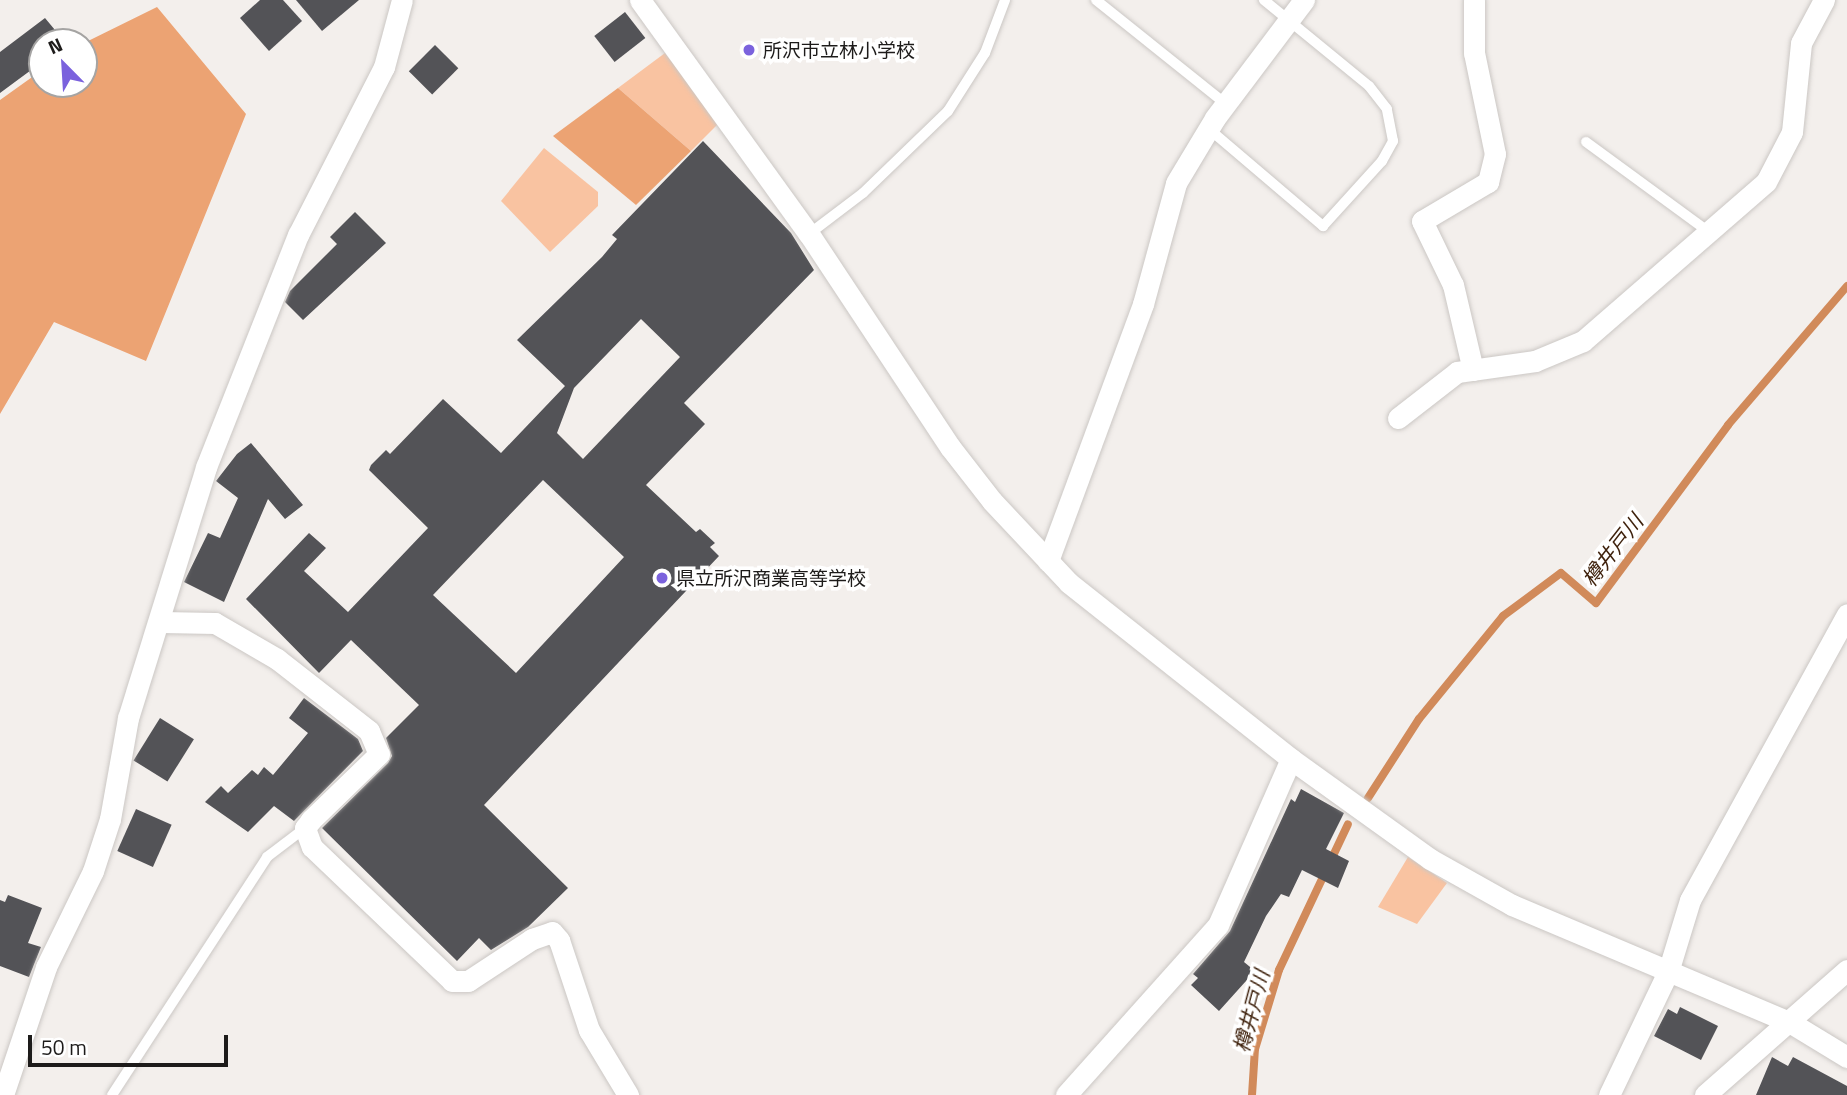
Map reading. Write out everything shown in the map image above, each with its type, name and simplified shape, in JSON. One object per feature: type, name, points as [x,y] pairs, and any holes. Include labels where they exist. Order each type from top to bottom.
[{"type":"street","points":[[3,1095],[46,967],[93,871],[110,819],[128,718],[161,622],[206,467],[298,235],[354,133],[384,67],[402,0]]},
{"type":"street","points":[[640,0],[809,234],[950,447],[1048,561],[1139,640],[1291,759],[1430,859],[1512,905],[1791,1023],[1847,1057]]},
{"type":"street","points":[[1048,561],[1143,303],[1176,183],[1226,104],[1304,0]]},
{"type":"street","points":[[1473,370],[1453,285],[1422,221],[1488,182],[1491,172],[1495,153],[1475,53],[1474,0]]},
{"type":"street","points":[[1398,418],[1457,372],[1535,361],[1583,341],[1766,182],[1792,132],[1801,43],[1824,0]]},
{"type":"street","points":[[1609,1095],[1668,972],[1690,900],[1847,614]]},
{"type":"street","points":[[161,622],[215,623],[277,659],[369,731],[377,743],[374,761],[305,828],[312,847],[452,981],[468,981],[532,939],[552,932],[559,940],[589,1030],[628,1095]]},
{"type":"street","points":[[1066,1095],[1218,925],[1291,759]]},
{"type":"street","points":[[1705,1095],[1791,1023],[1847,970]]},
{"type":"lane","points":[[809,234],[863,193],[948,111],[985,53],[1005,0]]},
{"type":"lane","points":[[1096,0],[1226,104]]},
{"type":"lane","points":[[1209,129],[1323,226],[1382,161],[1393,141],[1387,108],[1369,86],[1264,0]]},
{"type":"lane","points":[[1586,142],[1709,232]]},
{"type":"lane","points":[[112,1095],[267,857],[305,828]]},
{"type":"shaded area","points":[[157,7],[246,114],[146,361],[54,322],[0,414],[0,100],[28,80],[28,98],[98,98],[98,36]]},
{"type":"shaded area","points":[[665,53],[719,123],[691,151],[618,88]]},
{"type":"shaded area","points":[[618,88],[691,151],[636,205],[553,136]]},
{"type":"shaded area","points":[[544,148],[598,192],[598,206],[550,252],[501,201]]},
{"type":"shaded area","points":[[1408,857],[1447,883],[1417,924],[1378,907]]},
{"type":"building","points":[[260,0],[283,0],[302,21],[269,51],[240,18]]},
{"type":"building","points":[[296,0],[359,0],[322,31]]},
{"type":"building","points":[[625,12],[645,38],[615,62],[594,36]]},
{"type":"building","points":[[45,18],[53,28],[32,28]]},
{"type":"building","points":[[28,31],[28,72],[0,93],[0,52]]},
{"type":"building","points":[[435,45],[458,68],[432,94],[409,71]]},
{"type":"building","points":[[703,141],[791,233],[814,270],[684,403],[705,424],[646,485],[696,532],[700,529],[715,543],[710,547],[719,556],[484,805],[568,888],[528,927],[491,950],[479,938],[457,961],[322,828],[388,763],[392,756],[386,738],[419,705],[351,640],[319,673],[246,599],[309,533],[326,548],[304,571],[348,612],[428,528],[369,470],[371,465],[386,450],[390,454],[443,399],[501,453],[565,386],[517,340],[602,257],[617,239],[612,235]],"holes":[[[641,319],[680,357],[583,459],[557,433],[574,388]],[[543,480],[624,557],[516,673],[433,595]]]},
{"type":"building","points":[[355,212],[386,243],[303,320],[285,302],[290,291],[337,244],[330,237]]},
{"type":"building","points":[[251,443],[303,505],[285,519],[268,499],[224,602],[184,582],[208,533],[220,538],[238,498],[216,481],[237,454]]},
{"type":"building","points":[[304,698],[358,739],[363,751],[294,821],[274,806],[248,832],[205,802],[221,786],[228,793],[252,770],[258,775],[264,767],[273,775],[308,733],[289,718]]},
{"type":"building","points":[[160,718],[194,739],[167,782],[134,760]]},
{"type":"building","points":[[1301,789],[1344,813],[1326,849],[1349,861],[1338,888],[1302,870],[1289,897],[1281,894],[1266,916],[1244,962],[1255,971],[1219,1011],[1191,985],[1198,978],[1193,974],[1230,931],[1291,799],[1295,802]]},
{"type":"building","points":[[136,809],[172,825],[153,867],[117,851]]},
{"type":"building","points":[[8,895],[42,908],[28,943],[41,947],[29,977],[0,966],[0,900],[5,902]]},
{"type":"building","points":[[1680,1007],[1718,1026],[1701,1060],[1654,1036],[1668,1009],[1677,1014]]},
{"type":"building","points":[[1772,1057],[1788,1066],[1793,1057],[1847,1086],[1847,1095],[1756,1095]]},
{"type":"waterway","name":"樽井戸川","points":[[1368,798],[1419,719],[1503,616],[1561,573],[1596,603],[1728,425],[1847,286]]},
{"type":"waterway","name":"樽井戸川","points":[[1252,1095],[1255,1049],[1279,970],[1348,824]]},
{"type":"place","name":"所沢市立林小学校","points":[[749,50]]},
{"type":"place","name":"県立所沢商業高等学校","points":[[662,578]]}]
